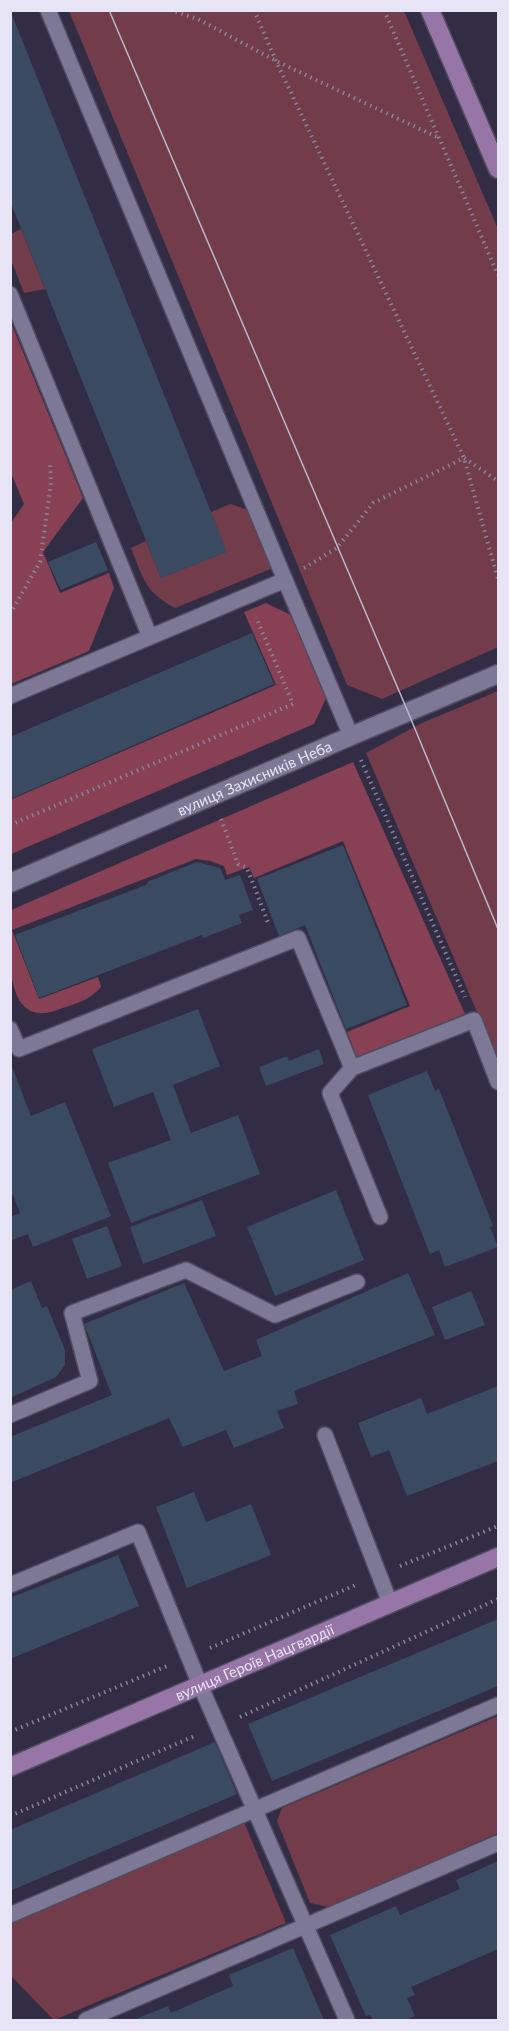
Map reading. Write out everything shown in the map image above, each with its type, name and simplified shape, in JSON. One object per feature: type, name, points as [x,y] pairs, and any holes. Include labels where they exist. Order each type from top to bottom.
[{"type":"street","points":[[430,10],[498,169]]},
{"type":"street","name":"вулиця Захисників Неба","points":[[10,883],[498,674]]},
{"type":"street","name":"вулиця Героїв Нацгвардії","points":[[10,1767],[498,1557]]},
{"type":"lane","points":[[48,10],[351,736]]},
{"type":"lane","points":[[10,294],[150,637]]},
{"type":"lane","points":[[10,696],[285,580]]},
{"type":"lane","points":[[10,1029],[19,1049],[298,938],[352,1068]]},
{"type":"lane","points":[[380,1217],[330,1092],[352,1068],[474,1020],[498,1082]]},
{"type":"lane","points":[[10,1415],[90,1381],[72,1313],[186,1270],[275,1314],[357,1282]]},
{"type":"lane","points":[[325,1435],[390,1603]]},
{"type":"lane","points":[[10,1586],[138,1532],[188,1658],[347,2020]]},
{"type":"lane","points":[[10,1915],[498,1705]]},
{"type":"lane","points":[[86,2020],[498,1843]]},
{"type":"path","points":[[170,10],[198,19],[276,61],[439,138]]},
{"type":"path","points":[[254,10],[464,458],[498,579]]},
{"type":"path","points":[[384,10],[498,275]]},
{"type":"path","points":[[10,614],[40,562],[51,483],[49,454],[63,422]]},
{"type":"path","points":[[285,580],[337,548],[373,503],[464,458]]},
{"type":"path","points":[[464,458],[498,481]]},
{"type":"path","points":[[10,825],[293,704],[247,595]]},
{"type":"path","points":[[351,736],[474,1020]]},
{"type":"path","points":[[220,816],[238,864],[246,868],[277,946]]},
{"type":"path","points":[[10,1732],[498,1526]]},
{"type":"path","points":[[10,1816],[219,1726],[498,1599]]},
{"type":"shaded area","points":[[69,11],[404,11],[498,229],[498,647],[382,699],[347,685]]},
{"type":"shaded area","points":[[21,229],[45,289],[24,293],[11,260],[11,234]]},
{"type":"shaded area","points":[[11,323],[83,498],[43,552],[60,593],[109,573],[114,588],[89,651],[11,684],[11,523],[24,504],[11,473]]},
{"type":"shaded area","points":[[230,504],[251,511],[273,568],[175,608],[151,590],[131,548],[146,541],[161,578],[226,552],[211,512]]},
{"type":"shaded area","points":[[266,603],[297,618],[328,694],[314,724],[11,854],[10,800],[276,685],[244,612]]},
{"type":"shaded area","points":[[498,691],[498,1061],[366,753],[422,723]]},
{"type":"shaded area","points":[[353,762],[465,1014],[357,1057],[347,1032],[410,1006],[343,841],[254,878],[249,867],[227,875],[224,866],[196,859],[12,930],[39,999],[98,977],[101,987],[81,1002],[39,1013],[26,1008],[17,996],[10,961],[11,910]]},
{"type":"shaded area","points":[[498,1716],[498,1833],[329,1907],[310,1903],[277,1821],[282,1808]]},
{"type":"shaded area","points":[[244,1822],[286,1923],[54,2020],[11,1976],[10,1922]]},
{"type":"building","points":[[10,10],[227,552],[161,578],[10,201]]},
{"type":"building","points":[[96,542],[108,570],[61,590],[48,562]]},
{"type":"building","points":[[252,633],[274,684],[10,799],[10,737]]},
{"type":"building","points":[[343,845],[407,1005],[346,1029],[305,925],[279,936],[257,879]]},
{"type":"building","points":[[197,862],[220,868],[225,880],[240,875],[253,910],[239,915],[242,923],[203,938],[202,935],[39,998],[15,935],[146,885],[149,881]]},
{"type":"building","points":[[198,1009],[220,1066],[173,1085],[191,1133],[238,1115],[260,1174],[131,1223],[108,1163],[171,1140],[153,1092],[114,1107],[92,1049]]},
{"type":"building","points":[[319,1049],[324,1064],[266,1086],[259,1067],[287,1056],[289,1061]]},
{"type":"building","points":[[11,1064],[31,1116],[65,1102],[111,1216],[33,1247],[28,1234],[10,1241],[10,1217],[20,1213],[13,1195],[10,1196]]},
{"type":"building","points":[[427,1071],[435,1091],[439,1089],[493,1226],[490,1227],[498,1247],[445,1267],[439,1250],[430,1254],[368,1095]]},
{"type":"building","points":[[336,1190],[364,1260],[275,1296],[247,1227]]},
{"type":"building","points":[[202,1200],[216,1236],[143,1264],[130,1227]]},
{"type":"building","points":[[107,1226],[122,1266],[87,1279],[72,1239]]},
{"type":"building","points":[[408,1273],[435,1335],[294,1391],[298,1404],[277,1411],[284,1428],[234,1448],[226,1430],[183,1447],[169,1418],[10,1483],[10,1437],[112,1395],[84,1324],[184,1283],[224,1371],[262,1356],[256,1340]]},
{"type":"building","points":[[31,1281],[42,1308],[47,1306],[65,1350],[65,1365],[56,1377],[10,1398],[10,1290]]},
{"type":"building","points":[[471,1291],[485,1325],[445,1340],[432,1307]]},
{"type":"building","points":[[498,1386],[498,1461],[407,1496],[389,1450],[371,1457],[358,1423],[421,1398],[427,1414]]},
{"type":"building","points":[[194,1492],[206,1522],[251,1504],[271,1555],[187,1588],[156,1507]]},
{"type":"building","points":[[118,1555],[139,1606],[10,1659],[10,1598]]},
{"type":"building","points":[[498,1619],[498,1686],[272,1781],[248,1724]]},
{"type":"building","points":[[215,1742],[237,1794],[10,1891],[10,1830]]},
{"type":"building","points":[[498,1861],[498,1949],[411,1987],[415,1995],[407,1998],[415,2016],[405,2020],[373,2020],[370,2015],[366,2016],[330,1935],[396,1906],[400,1915],[460,1889],[456,1880]]},
{"type":"building","points":[[293,1948],[324,2020],[133,2020],[168,2006],[171,2013],[233,1986],[229,1975]]},
{"type":"tram line","points":[[109,10],[498,929]]}]
